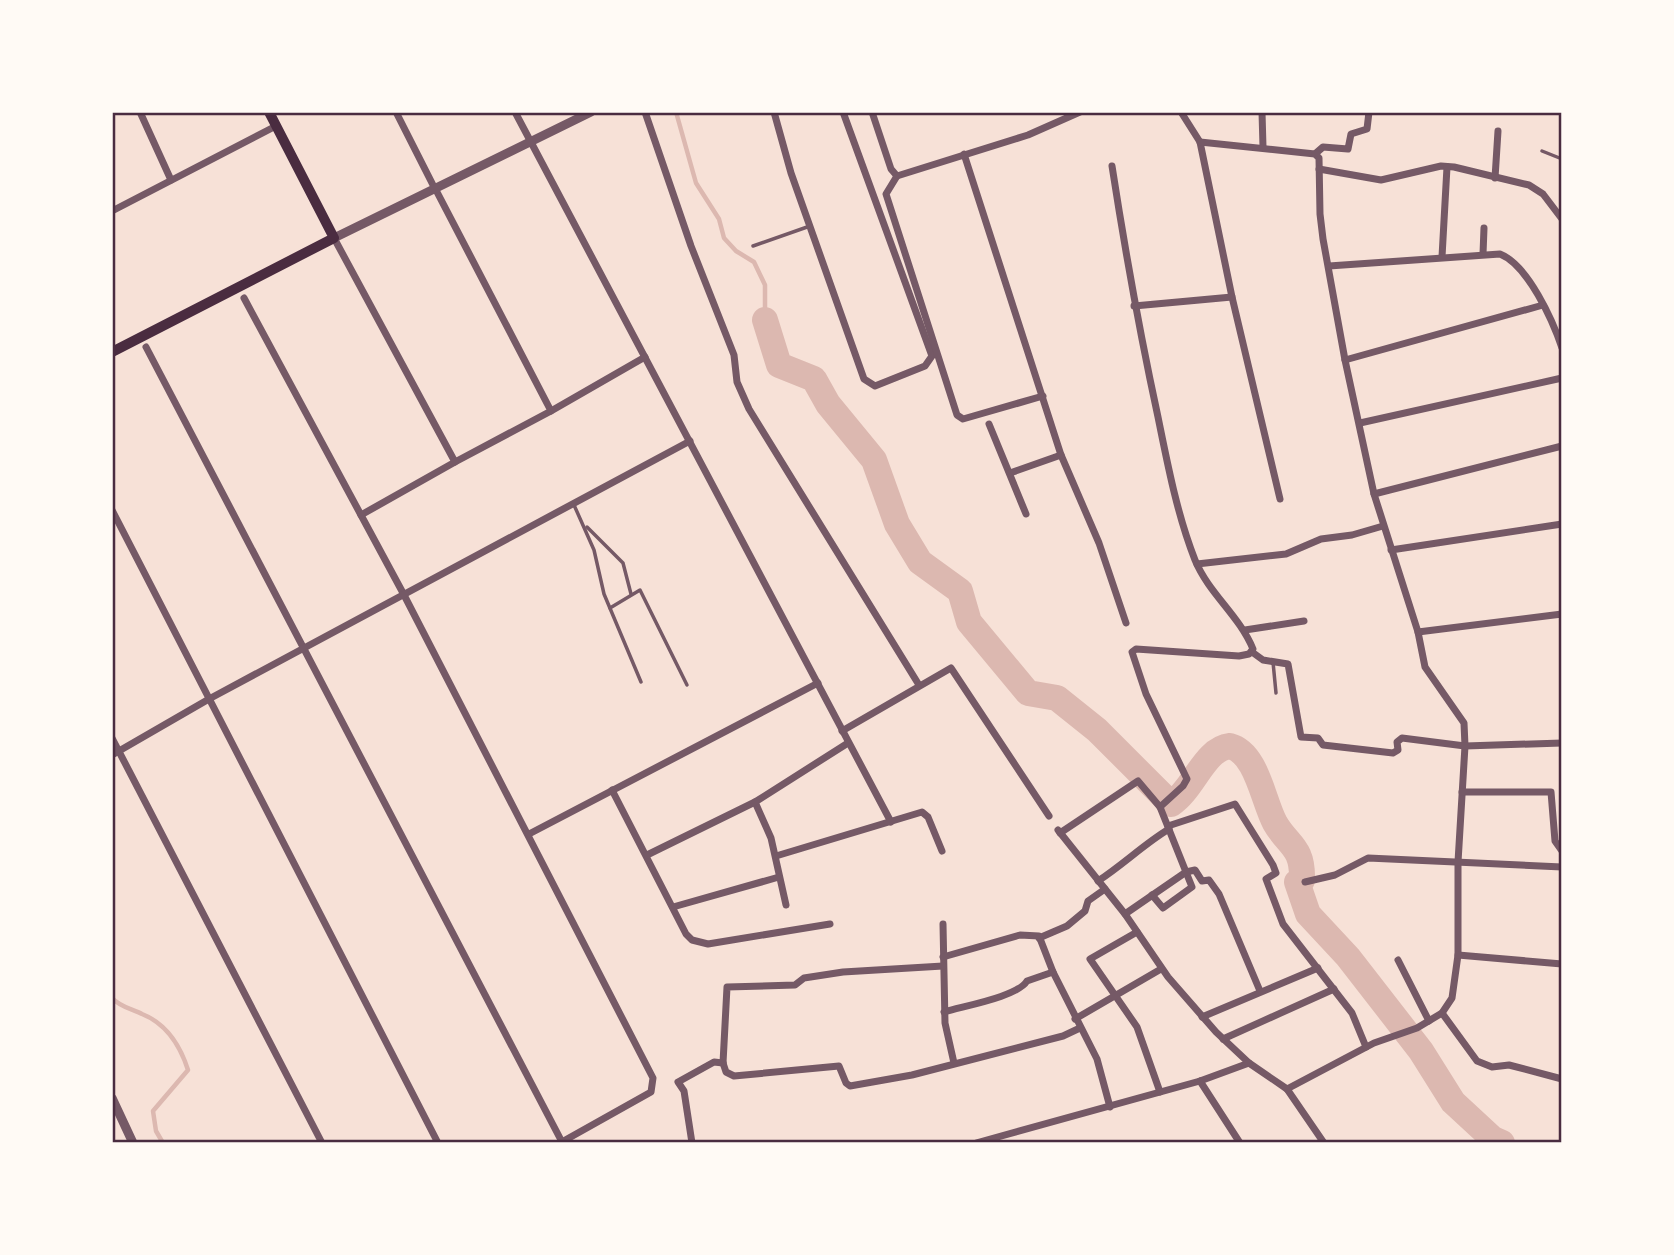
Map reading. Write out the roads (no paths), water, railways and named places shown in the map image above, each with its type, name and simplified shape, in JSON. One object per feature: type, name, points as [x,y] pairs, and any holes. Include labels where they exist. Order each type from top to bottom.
[{"type":"main road","points":[[112,352],[334,238],[269,112]]},
{"type":"street","points":[[140,112],[171,180]]},
{"type":"street","points":[[396,112],[551,411]]},
{"type":"street","points":[[515,112],[891,822]]},
{"type":"street","points":[[455,462],[334,238],[436,191],[591,112]]},
{"type":"street","points":[[645,112],[691,246],[734,355],[737,382],[749,409],[919,685]]},
{"type":"street","points":[[774,112],[791,173],[864,379],[875,386],[925,366],[932,356],[843,112]]},
{"type":"street","points":[[872,112],[891,169],[897,176]]},
{"type":"street","points":[[1043,396],[963,419],[957,415],[887,204],[888,187],[897,176],[1028,135],[1080,112]]},
{"type":"street","points":[[1181,112],[1200,142],[1232,297],[1280,499]]},
{"type":"street","points":[[1262,112],[1263,147]]},
{"type":"street","points":[[1315,154],[1323,148],[1348,149],[1350,134],[1367,129],[1369,112]]},
{"type":"street","points":[[112,211],[276,126]]},
{"type":"street","points":[[1495,178],[1498,131]]},
{"type":"street","points":[[1200,142],[1263,147],[1315,154],[1319,158],[1320,214],[1345,360],[1374,494],[1418,632],[1425,667],[1464,723],[1455,988],[1442,1013],[1429,1021],[1402,1035],[1366,1047],[1287,1089]]},
{"type":"street","points":[[964,154],[1061,455],[1099,543],[1126,622]]},
{"type":"street","points":[[1112,166],[1134,306],[1174,492],[1197,564],[1216,597],[1245,630],[1252,652],[1263,660],[1288,664],[1292,670],[1301,737],[1318,738],[1323,745],[1392,753],[1398,750],[1400,739],[1465,746],[1562,743]]},
{"type":"street","points":[[1319,169],[1381,180],[1447,167],[1537,189],[1562,219]]},
{"type":"street","points":[[1442,257],[1447,167]]},
{"type":"street","points":[[1483,254],[1484,228]]},
{"type":"street","points":[[1329,266],[1483,254],[1509,258],[1544,305],[1562,348]]},
{"type":"street","points":[[1134,306],[1232,297]]},
{"type":"street","points":[[146,347],[561,1142],[651,1092],[654,1086],[653,1078],[403,593],[244,298]]},
{"type":"street","points":[[1345,360],[1544,305]]},
{"type":"street","points":[[361,515],[645,357]]},
{"type":"street","points":[[1360,422],[1562,378]]},
{"type":"street","points":[[989,424],[1026,514]]},
{"type":"street","points":[[115,753],[403,593],[690,441]]},
{"type":"street","points":[[1374,494],[1562,446]]},
{"type":"street","points":[[1010,474],[1061,455]]},
{"type":"street","points":[[112,510],[438,1143]]},
{"type":"street","points":[[1391,550],[1562,524]]},
{"type":"street","points":[[1197,564],[1286,554],[1321,539],[1383,526]]},
{"type":"street","points":[[1418,632],[1562,614]]},
{"type":"street","points":[[1245,630],[1304,621]]},
{"type":"street","points":[[1162,806],[1187,779],[1146,694],[1132,652],[1136,649],[1239,656],[1252,652]]},
{"type":"street","points":[[842,731],[947,669],[954,670],[1049,816]]},
{"type":"street","points":[[528,834],[818,683]]},
{"type":"street","points":[[112,738],[115,753],[323,1143]]},
{"type":"street","points":[[647,855],[755,802],[848,743]]},
{"type":"street","points":[[1152,895],[1163,908],[1192,887],[1162,806],[1138,781],[1059,832],[1125,914],[1161,968],[1202,1017],[1249,1063],[1287,1089],[1324,1143]]},
{"type":"street","points":[[612,790],[686,934],[692,940],[708,944],[830,924]]},
{"type":"street","points":[[1462,792],[1551,792],[1555,841],[1562,850]]},
{"type":"street","points":[[755,802],[771,838],[786,905]]},
{"type":"street","points":[[1098,881],[1125,863],[1144,843],[1169,828],[1235,804],[1273,865],[1276,873],[1266,879],[1283,924],[1352,1013],[1366,1047]]},
{"type":"street","points":[[776,856],[926,813],[942,851]]},
{"type":"street","points":[[1305,882],[1335,875],[1368,858],[1562,867]]},
{"type":"street","points":[[1125,914],[1186,872],[1195,870],[1202,881],[1209,880],[1219,894],[1260,991]]},
{"type":"street","points":[[673,907],[779,877]]},
{"type":"street","points":[[1040,939],[1068,926],[1085,911],[1088,901],[1105,889]]},
{"type":"street","points":[[943,924],[944,1012],[954,1063]]},
{"type":"street","points":[[1137,932],[1090,959],[1116,995],[1144,1043],[1160,1092]]},
{"type":"street","points":[[943,957],[1020,935],[1036,935],[1097,1059],[1110,1107]]},
{"type":"street","points":[[1458,955],[1562,964]]},
{"type":"street","points":[[1398,960],[1429,1021]]},
{"type":"street","points":[[943,966],[843,972],[804,978],[794,985],[751,984],[726,987],[723,1063],[726,1072],[734,1076],[839,1066],[850,1086],[1063,1036],[1080,1028]]},
{"type":"street","points":[[1075,1019],[1161,968]]},
{"type":"street","points":[[1202,1017],[1318,968]]},
{"type":"street","points":[[944,1012],[1004,994],[1027,981],[1053,972]]},
{"type":"street","points":[[1223,1039],[1334,989]]},
{"type":"street","points":[[1442,1013],[1477,1061],[1492,1067],[1509,1065],[1562,1079]]},
{"type":"street","points":[[692,1143],[684,1091],[678,1082],[714,1062],[723,1063]]},
{"type":"street","points":[[976,1143],[1200,1081],[1249,1063]]},
{"type":"street","points":[[1200,1081],[1240,1143]]},
{"type":"street","points":[[112,1098],[133,1143]]},
{"type":"lane","points":[[1542,151],[1562,159]]},
{"type":"lane","points":[[753,246],[810,226]]},
{"type":"lane","points":[[573,503],[585,526],[610,608],[641,682]]},
{"type":"lane","points":[[585,526],[623,563],[631,595]]},
{"type":"lane","points":[[610,608],[640,590],[687,685]]},
{"type":"lane","points":[[1273,662],[1276,693]]},
{"type":"waterway","points":[[676,112],[696,183],[719,219],[724,238],[736,251],[754,262],[765,285],[765,320]]},
{"type":"waterway","points":[[765,320],[779,365],[814,379],[828,404],[874,460],[897,524],[920,562],[960,591],[969,622],[1028,693],[1057,698],[1097,730],[1171,804],[1213,754],[1221,749],[1230,746],[1247,758],[1275,823],[1294,847],[1300,860],[1302,880],[1297,882],[1308,914],[1348,957],[1421,1051],[1453,1102],[1493,1139],[1502,1143]]},
{"type":"waterway","points":[[112,998],[122,1006],[159,1023],[177,1044],[188,1070],[153,1111],[156,1131],[163,1143]]}]
